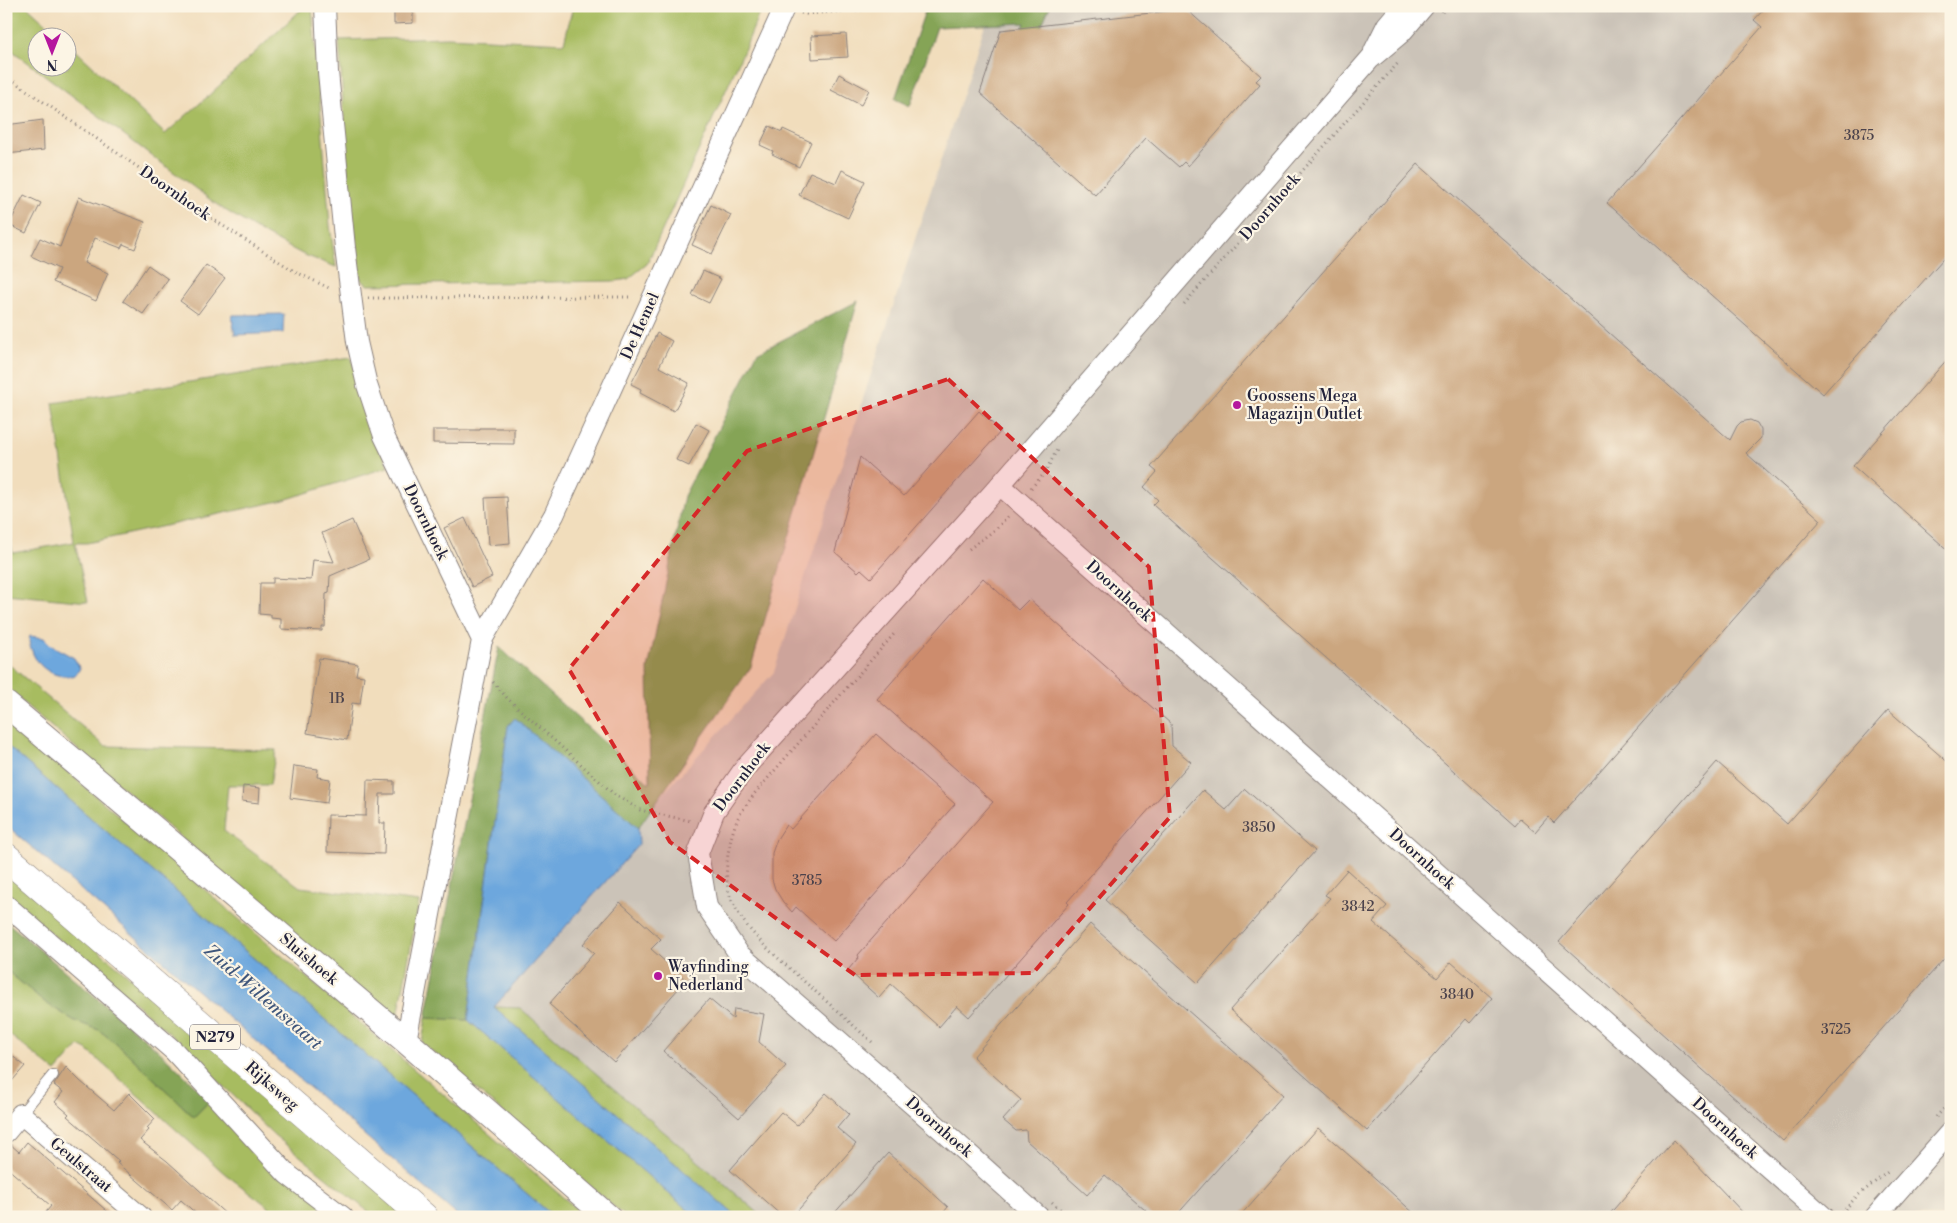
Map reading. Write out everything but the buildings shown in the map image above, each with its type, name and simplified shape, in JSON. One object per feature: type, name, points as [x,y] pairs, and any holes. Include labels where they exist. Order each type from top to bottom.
[{"type":"main road","name":"Rijksweg","points":[[6,857],[424,1217]]},
{"type":"street","name":"Doornhoek","points":[[325,6],[328,72],[351,298],[357,342],[367,385],[384,436],[482,640]]},
{"type":"street","name":"Doornhoek","points":[[1370,59],[1387,25],[1403,6]]},
{"type":"street","name":"De Hemel","points":[[482,640],[554,515],[784,8]]},
{"type":"street","name":"Doornhoek","points":[[1039,1217],[936,1125],[738,954],[706,907],[698,853],[714,812],[744,769],[1000,485],[1370,59],[1433,10]]},
{"type":"street","name":"Doornhoek","points":[[1000,485],[1824,1217]]},
{"type":"street","points":[[406,1041],[482,640]]},
{"type":"street","name":"Sluishoek","points":[[6,704],[406,1041],[608,1217]]},
{"type":"street","points":[[6,905],[174,1051],[287,1174],[343,1217]]},
{"type":"street","points":[[6,1132],[21,1114]]},
{"type":"street","name":"Geulstraat","points":[[21,1114],[141,1217]]},
{"type":"street","points":[[1875,1217],[1951,1131]]},
{"type":"lane","points":[[21,1114],[52,1075]]},
{"type":"path","points":[[784,8],[806,14],[910,6]]},
{"type":"path","points":[[1433,10],[1447,6]]},
{"type":"path","name":"Doornhoek","points":[[1184,305],[1401,58]]},
{"type":"path","name":"Doornhoek","points":[[6,76],[217,222],[294,272],[351,298]]},
{"type":"path","points":[[351,298],[653,297]]},
{"type":"path","points":[[964,553],[996,530],[1044,474],[1059,446]]},
{"type":"path","name":"Doornhoek","points":[[878,1048],[755,936],[740,915],[729,892],[727,869],[729,845],[738,818],[754,794],[899,628]]},
{"type":"path","points":[[477,664],[507,698],[615,795],[640,810],[709,825]]},
{"type":"path","points":[[1932,1122],[1951,1101]]},
{"type":"path","points":[[1838,1217],[1856,1197],[1895,1164]]},
{"type":"path","points":[[1047,1197],[1069,1217]]},
{"type":"highlighted area","points":[[948,379],[1149,567],[1170,817],[1033,973],[855,975],[670,842],[569,669],[747,451]]},
{"type":"shaded area","points":[[991,6],[1951,6],[1951,1217],[685,1217],[455,1022],[774,672]]},
{"type":"green space","points":[[10,6],[27,6],[51,28],[28,28],[28,63],[6,46],[6,15]]},
{"type":"green space","points":[[305,6],[312,6],[330,226],[336,267],[302,254],[220,207],[49,78],[78,78],[78,52],[165,134]]},
{"type":"green space","points":[[573,6],[762,6],[746,46],[647,264],[628,279],[616,281],[368,285],[361,280],[348,178],[339,40],[448,37],[564,43]]},
{"type":"green space","points":[[1050,6],[1008,104],[996,98],[1025,23],[937,27],[910,106],[895,99],[925,11]]},
{"type":"green space","points":[[858,301],[751,667],[638,828],[515,718],[508,726],[468,1020],[426,1018],[499,647],[650,784],[648,669],[684,496],[757,353]]},
{"type":"green space","points":[[351,357],[388,467],[284,500],[87,543],[75,543],[88,602],[6,594],[6,524],[13,553],[74,542],[53,403]]},
{"type":"green space","points":[[6,662],[105,746],[276,750],[270,785],[228,785],[224,831],[300,887],[419,902],[397,1022],[6,688]]},
{"type":"green space","points":[[6,719],[586,1217],[554,1217],[6,745]]},
{"type":"green space","points":[[6,872],[413,1217],[375,1217],[273,1134],[171,1035],[111,982],[6,897]]},
{"type":"green space","points":[[7,922],[158,1050],[210,1100],[194,1117],[125,1051],[99,1030],[75,1021],[46,1003],[6,970]]},
{"type":"green space","points":[[6,970],[46,1003],[75,1021],[99,1030],[125,1051],[194,1117],[210,1100],[343,1217],[282,1217],[224,1173],[87,1050],[79,1046],[56,1072],[6,1032]]},
{"type":"green space","points":[[494,1007],[520,1008],[763,1217],[737,1217]]},
{"type":"green space","points":[[426,1018],[468,1020],[696,1217],[626,1217],[422,1043]]},
{"type":"water","points":[[284,314],[283,333],[235,335],[233,315]]},
{"type":"water","points":[[30,636],[44,638],[51,645],[74,658],[80,668],[76,675],[62,676],[49,672],[44,668],[32,651],[29,642]]},
{"type":"water","points":[[515,718],[638,828],[639,844],[494,1007],[737,1217],[696,1217],[468,1020],[508,726]]},
{"type":"water","name":"Zuid-Willemsvaart","points":[[6,745],[554,1217],[459,1217],[6,825]]},
{"type":"place","name":"Goossens Mega Magazijn Outlet","points":[[1237,405]]},
{"type":"place","name":"Wayfinding Nederland","points":[[658,976]]}]
